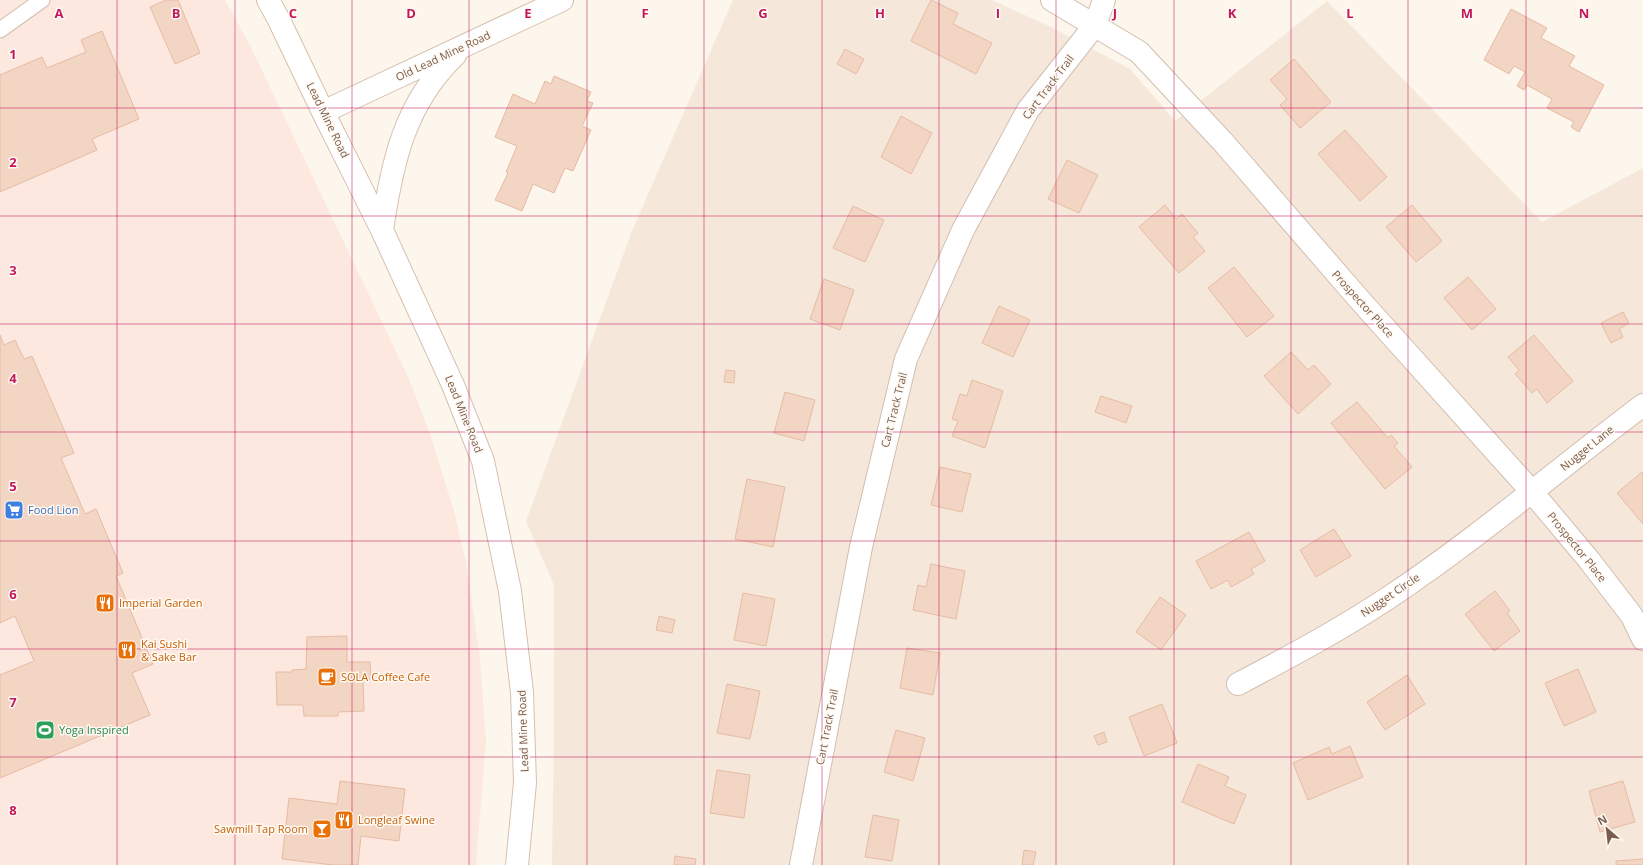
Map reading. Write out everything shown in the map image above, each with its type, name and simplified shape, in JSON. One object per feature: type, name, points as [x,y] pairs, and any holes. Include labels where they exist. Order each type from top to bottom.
[{"type":"street","name":"Lead Mine Road","points":[[268,0],[382,230],[453,385],[483,461],[510,591],[522,692],[525,783],[517,865]]},
{"type":"street","name":"Old Lead Mine Road","points":[[323,112],[562,0]]},
{"type":"street","name":"Prospector Place","points":[[1052,0],[1139,52],[1223,142],[1358,298],[1532,492],[1589,560],[1632,616],[1643,639]]},
{"type":"street","name":"Cart Track Trail","points":[[801,865],[861,547],[906,359],[963,230],[1028,110],[1095,25],[1104,0]]},
{"type":"street","points":[[382,230],[397,152],[410,119],[429,83],[443,66],[463,47]]},
{"type":"street","name":"Nugget Lane","points":[[1532,492],[1643,404]]},
{"type":"street","name":"Nugget Circle","points":[[1238,684],[1310,646],[1388,598],[1532,492]]},
{"type":"lane","points":[[0,30],[42,0]]},
{"type":"shaded area","points":[[0,0],[225,0],[250,45],[409,379],[430,434],[454,511],[466,563],[480,658],[486,742],[476,865],[0,865]]},
{"type":"shaded area","points":[[733,0],[992,0],[1051,27],[1130,69],[1175,121],[1327,1],[1542,222],[1643,168],[1643,865],[552,865],[554,585],[526,521],[632,231]]},
{"type":"building","points":[[166,0],[178,0],[200,53],[175,64],[150,7]]},
{"type":"building","points":[[931,0],[958,13],[953,24],[992,43],[976,74],[911,41]]},
{"type":"building","points":[[1511,9],[1547,28],[1541,38],[1575,56],[1569,66],[1604,85],[1579,132],[1571,127],[1574,122],[1547,108],[1552,99],[1527,85],[1524,90],[1517,86],[1525,72],[1514,66],[1509,74],[1484,60]]},
{"type":"building","points":[[102,31],[139,119],[92,139],[97,150],[0,192],[0,75],[42,57],[47,68],[86,52],[81,40]]},
{"type":"building","points":[[845,49],[864,59],[856,74],[837,64]]},
{"type":"building","points":[[1294,59],[1331,102],[1300,128],[1280,105],[1287,99],[1270,80]]},
{"type":"building","points":[[554,76],[591,92],[587,101],[593,103],[582,126],[591,130],[573,171],[565,168],[554,193],[533,184],[522,211],[495,200],[508,173],[506,172],[517,146],[495,137],[513,94],[535,104],[545,81],[551,84]]},
{"type":"building","points":[[901,116],[932,133],[911,174],[881,157]]},
{"type":"building","points":[[1345,130],[1387,177],[1360,201],[1318,154]]},
{"type":"building","points":[[1067,160],[1098,175],[1079,213],[1048,199]]},
{"type":"building","points":[[1165,205],[1176,219],[1182,214],[1198,233],[1193,237],[1205,251],[1179,273],[1139,227]]},
{"type":"building","points":[[1412,205],[1442,241],[1416,262],[1386,227]]},
{"type":"building","points":[[853,206],[884,220],[865,262],[833,248]]},
{"type":"building","points":[[1234,267],[1274,316],[1247,337],[1208,288]]},
{"type":"building","points":[[1468,277],[1496,309],[1472,330],[1444,298]]},
{"type":"building","points":[[824,279],[854,290],[840,330],[810,319]]},
{"type":"building","points":[[999,306],[1030,320],[1013,357],[982,343]]},
{"type":"building","points":[[1623,312],[1629,323],[1619,329],[1623,337],[1611,343],[1601,323]]},
{"type":"building","points":[[0,335],[4,345],[15,340],[24,359],[32,356],[74,453],[61,458],[85,514],[96,509],[123,573],[116,576],[153,664],[132,673],[150,715],[0,778],[0,675],[34,661],[15,616],[0,623]]},
{"type":"building","points":[[1534,335],[1573,381],[1547,403],[1537,389],[1532,393],[1515,374],[1519,370],[1508,357]]},
{"type":"building","points":[[1291,352],[1308,370],[1314,365],[1331,384],[1298,414],[1264,376]]},
{"type":"building","points":[[726,370],[735,371],[734,383],[724,382]]},
{"type":"building","points":[[972,380],[1003,391],[985,448],[952,436],[958,421],[952,419],[960,394],[967,396]]},
{"type":"building","points":[[785,392],[815,400],[804,441],[774,433]]},
{"type":"building","points":[[1101,396],[1132,406],[1126,423],[1095,412]]},
{"type":"building","points":[[1357,402],[1388,438],[1391,435],[1398,443],[1394,446],[1412,467],[1385,489],[1331,423]]},
{"type":"building","points":[[940,467],[971,474],[962,512],[931,505]]},
{"type":"building","points":[[1642,472],[1643,474],[1643,524],[1617,493]]},
{"type":"building","points":[[747,479],[785,487],[773,547],[735,539]]},
{"type":"building","points":[[1334,529],[1351,556],[1316,577],[1300,550]]},
{"type":"building","points":[[1249,532],[1265,561],[1251,569],[1254,574],[1231,587],[1228,580],[1211,589],[1196,561]]},
{"type":"building","points":[[931,564],[965,571],[956,619],[913,610],[918,585],[926,587]]},
{"type":"building","points":[[1495,591],[1510,611],[1507,613],[1520,631],[1494,651],[1465,614]]},
{"type":"building","points":[[743,593],[775,599],[766,646],[734,640]]},
{"type":"building","points":[[1160,597],[1186,615],[1161,650],[1136,632]]},
{"type":"building","points":[[659,616],[675,620],[672,633],[656,630]]},
{"type":"building","points":[[347,636],[347,662],[370,662],[371,679],[363,679],[364,711],[338,712],[338,716],[304,716],[303,705],[277,705],[276,672],[292,672],[292,670],[306,669],[307,637]]},
{"type":"building","points":[[907,648],[940,653],[933,695],[900,688]]},
{"type":"building","points":[[1578,669],[1596,712],[1564,726],[1545,683]]},
{"type":"building","points":[[1407,675],[1425,704],[1385,730],[1367,702]]},
{"type":"building","points":[[727,684],[760,691],[750,739],[717,733]]},
{"type":"building","points":[[1162,704],[1177,743],[1144,756],[1129,717]]},
{"type":"building","points":[[896,730],[925,738],[913,781],[884,772]]},
{"type":"building","points":[[1104,732],[1107,742],[1098,745],[1094,736]]},
{"type":"building","points":[[1350,746],[1363,777],[1308,800],[1293,763],[1329,747],[1332,754]]},
{"type":"building","points":[[1198,764],[1229,777],[1225,786],[1246,795],[1234,824],[1182,802]]},
{"type":"building","points":[[717,770],[750,775],[744,818],[710,813]]},
{"type":"building","name":"Longleaf Swine","points":[[340,781],[405,789],[399,841],[361,836],[358,865],[333,865],[282,859],[289,798],[337,804]]},
{"type":"building","points":[[1623,781],[1635,822],[1600,832],[1589,791]]},
{"type":"building","points":[[873,815],[899,820],[892,861],[865,857]]},
{"type":"building","points":[[1024,850],[1036,852],[1033,865],[1022,865]]},
{"type":"building","points":[[675,856],[696,859],[695,865],[674,865]]},
{"type":"building","points":[[1643,859],[1643,865],[1616,865],[1616,861]]},
{"type":"place","name":"Food Lion","points":[[14,510]]},
{"type":"place","name":"Imperial Garden","points":[[105,603]]},
{"type":"place","name":"Kai Sushi & Sake Bar","points":[[127,650]]},
{"type":"place","name":"SOLA Coffee Cafe","points":[[327,677]]},
{"type":"place","name":"Yoga Inspired","points":[[45,730]]},
{"type":"place","name":"Longleaf Swine","points":[[344,820]]},
{"type":"place","name":"Sawmill Tap Room","points":[[322,829]]}]
